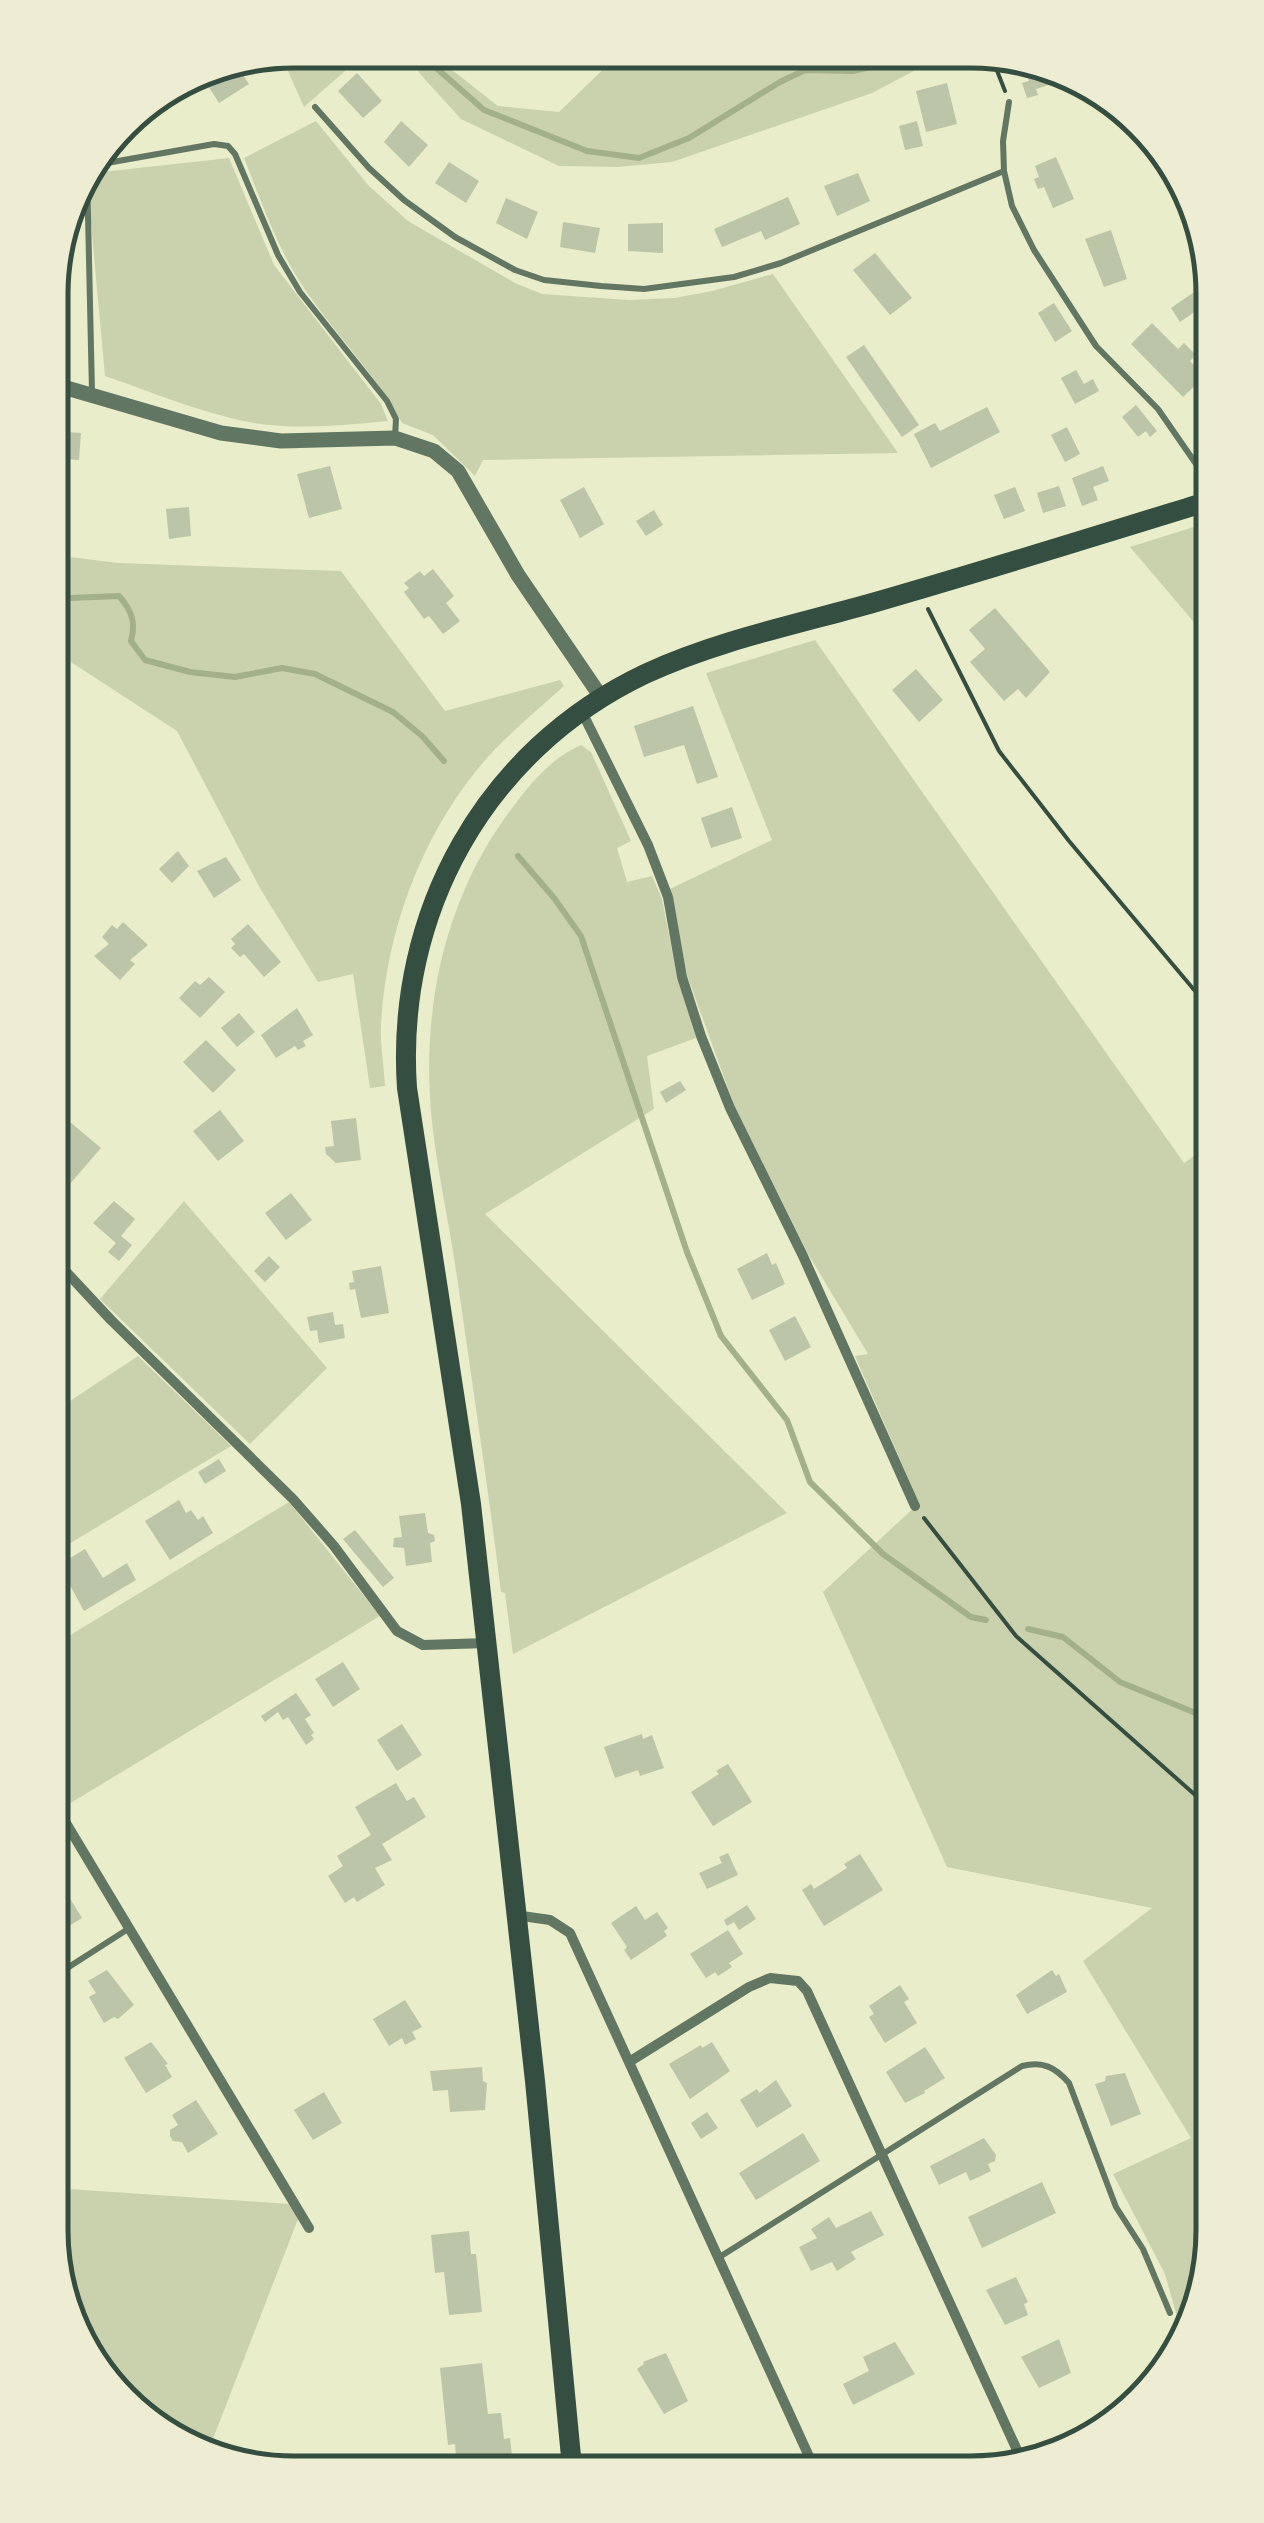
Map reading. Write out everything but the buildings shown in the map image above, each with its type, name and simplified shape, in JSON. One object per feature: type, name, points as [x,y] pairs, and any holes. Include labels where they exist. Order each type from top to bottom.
[{"type":"main road","points":[[571,2456],[488,1643],[464,1452],[407,1088],[410,989],[432,903],[464,836],[507,777],[581,710],[646,674],[702,652],[1196,505]]},
{"type":"street","points":[[68,387],[236,435],[282,442],[395,438],[434,451],[458,471],[518,575],[601,698]]},
{"type":"street","points":[[581,710],[648,845],[668,897],[682,977],[730,1108],[915,1506]]},
{"type":"street","points":[[68,1274],[292,1499],[344,1558],[397,1631],[423,1645],[488,1643]]},
{"type":"street","points":[[68,1826],[309,2228]]},
{"type":"street","points":[[514,1916],[550,1920],[570,1934],[808,2456]]},
{"type":"street","points":[[629,2062],[749,1987],[770,1978],[798,1981],[808,1992],[1018,2450]]},
{"type":"lane","points":[[1009,102],[1003,141],[1004,171],[1012,206],[1034,250],[1096,346],[1158,409],[1196,464]]},
{"type":"lane","points":[[315,107],[404,200],[455,236],[515,270],[544,280],[601,286],[644,289],[734,277],[781,264],[1004,171]]},
{"type":"lane","points":[[109,164],[214,144],[228,146],[236,154],[278,255],[300,292],[387,401],[396,418],[395,438]]},
{"type":"lane","points":[[89,199],[92,393]]},
{"type":"lane","points":[[68,1967],[129,1928]]},
{"type":"lane","points":[[718,2258],[1022,2066],[1034,2063],[1058,2070],[1069,2082],[1116,2207],[1143,2249],[1170,2314]]},
{"type":"path","points":[[997,70],[1009,102]]},
{"type":"path","points":[[918,589],[1000,751],[1068,841],[1196,992]]},
{"type":"path","points":[[915,1506],[1016,1636],[1196,1796]]},
{"type":"green space","points":[[287,68],[348,68],[304,107]]},
{"type":"green space","points":[[416,68],[450,68],[498,106],[559,112],[604,68],[919,68],[872,93],[672,162],[618,167],[559,166],[461,119]]},
{"type":"green space","points":[[316,121],[368,185],[408,221],[515,283],[542,294],[629,300],[675,298],[773,274],[898,453],[483,460],[475,476],[433,435],[402,423],[306,291],[271,226],[244,158]]},
{"type":"green space","points":[[229,158],[274,265],[381,404],[388,421],[313,427],[257,423],[205,411],[105,376],[90,212],[92,192],[103,172]]},
{"type":"green space","points":[[1196,526],[1196,625],[1130,547]]},
{"type":"green space","points":[[68,557],[118,563],[341,571],[445,711],[560,680],[564,686],[476,771],[422,859],[398,923],[384,991],[381,1033],[385,1086],[370,1088],[353,974],[318,982],[261,890],[177,731],[68,660]]},
{"type":"green space","points":[[815,640],[1184,1163],[1196,1155],[1196,2244],[1192,2274],[1178,2319],[1165,2274],[1113,2174],[1191,2138],[1083,1961],[1152,1908],[947,1867],[823,1592],[919,1503],[855,1356],[868,1354],[807,1252],[734,1105],[687,975],[670,889],[772,840],[706,673]]},
{"type":"green space","points":[[581,745],[591,752],[631,841],[617,848],[627,882],[652,876],[662,899],[677,977],[696,1038],[647,1056],[654,1109],[485,1214],[787,1513],[513,1654],[434,1141],[431,1021],[456,910],[489,842],[541,773]]},
{"type":"green space","points":[[184,1201],[327,1368],[250,1444],[100,1299]]},
{"type":"green space","points":[[138,1356],[231,1446],[68,1545],[68,1402]]},
{"type":"green space","points":[[289,1502],[380,1616],[68,1805],[68,1637]]},
{"type":"green space","points":[[68,2190],[289,2204],[298,2219],[212,2440],[168,2417],[144,2399],[124,2379],[91,2330],[79,2302],[69,2259]]},
{"type":"waterway","points":[[436,68],[484,110],[587,151],[639,158],[689,138],[805,70],[866,68]]},
{"type":"waterway","points":[[68,598],[119,596],[132,617],[131,641],[145,660],[190,672],[235,677],[282,668],[315,674],[393,712],[444,761]]},
{"type":"waterway","points":[[518,856],[581,936],[687,1252],[721,1336],[787,1420],[810,1482],[883,1554],[971,1617],[986,1620]]},
{"type":"waterway","points":[[1028,1629],[1063,1637],[1120,1682],[1196,1713]]}]
